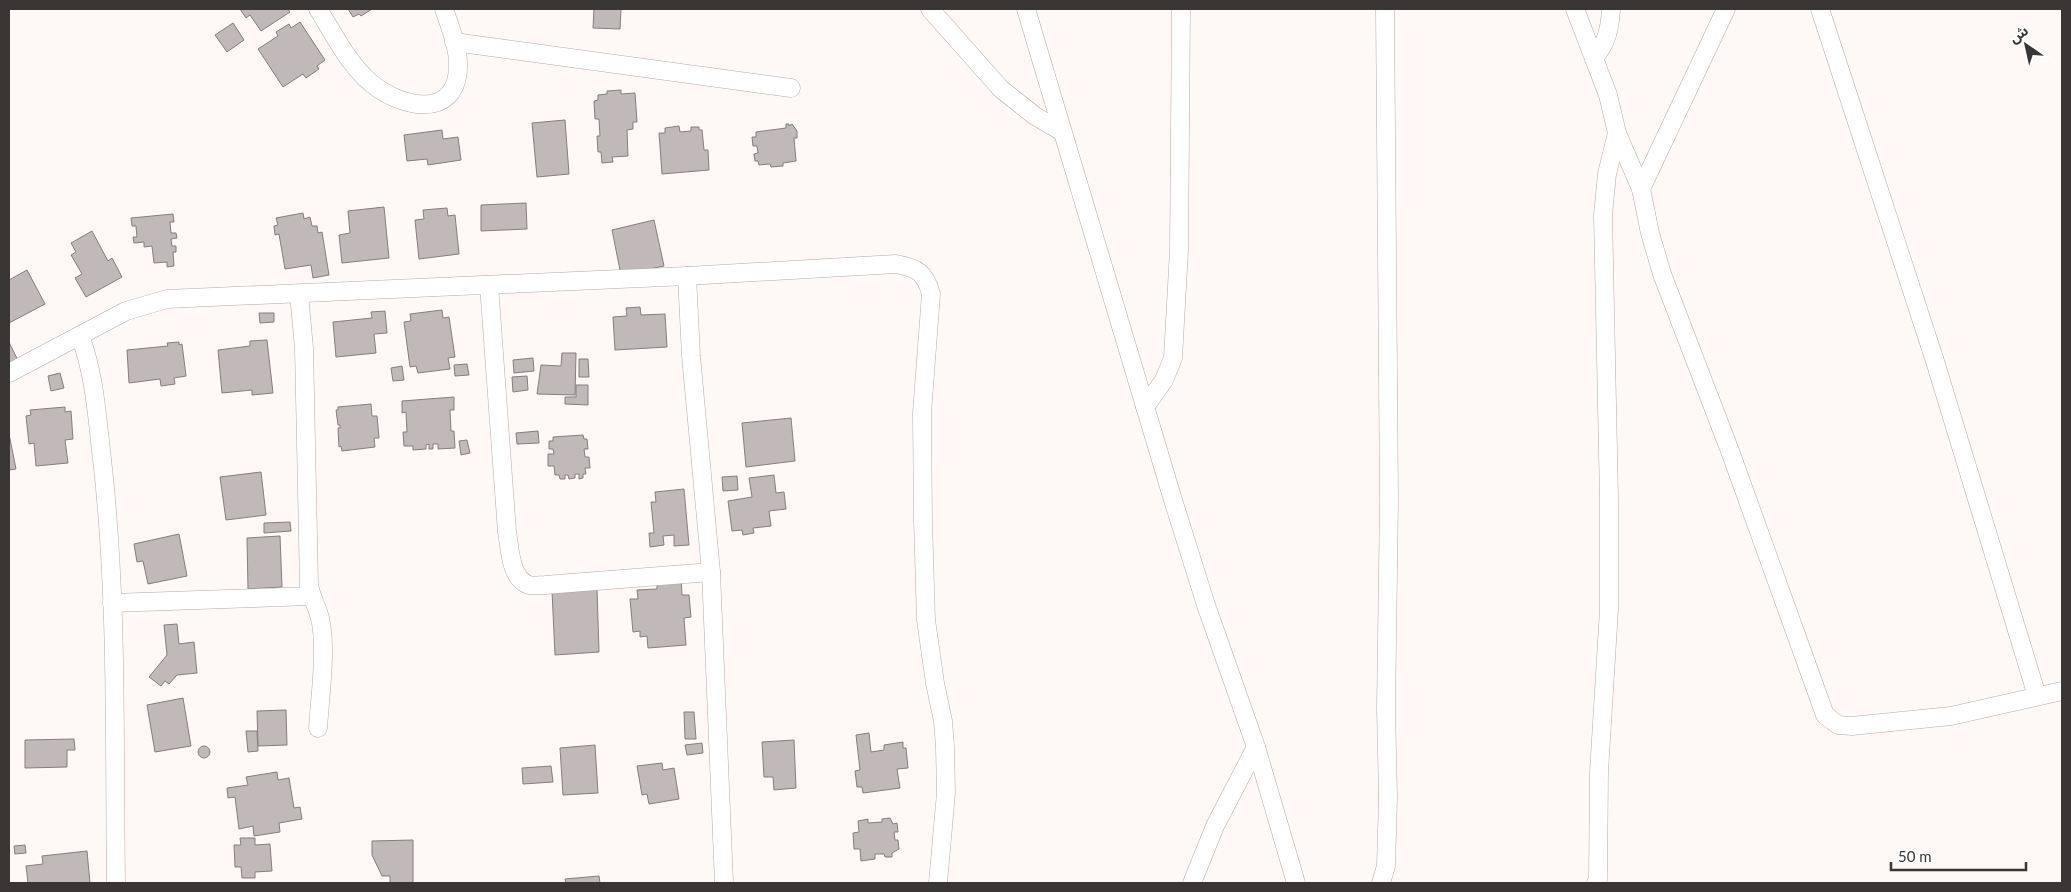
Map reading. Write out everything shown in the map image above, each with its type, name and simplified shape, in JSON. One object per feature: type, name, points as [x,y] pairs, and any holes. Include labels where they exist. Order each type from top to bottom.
[{"type":"street","points":[[318,9],[350,60],[363,76],[380,90],[404,100],[428,104],[439,103],[450,94],[456,81],[458,67],[454,42],[444,9]]},
{"type":"street","points":[[930,9],[1001,89],[1035,116],[1061,131]]},
{"type":"street","points":[[1026,9],[1144,407],[1206,605],[1256,747],[1296,883]]},
{"type":"street","points":[[1144,407],[1164,380],[1173,358],[1179,250],[1181,9]]},
{"type":"street","points":[[1381,883],[1386,866],[1388,797],[1386,710],[1389,500],[1385,9]]},
{"type":"street","points":[[1575,9],[1608,95],[1617,133],[1641,189],[1650,233],[1662,274],[1730,451],[1825,715],[1838,725],[1852,726],[1951,716],[2062,691]]},
{"type":"street","points":[[1594,58],[1607,38],[1611,9]]},
{"type":"street","points":[[1641,189],[1726,9]]},
{"type":"street","points":[[1820,9],[1934,358],[2037,696]]},
{"type":"street","points":[[454,42],[791,88]]},
{"type":"street","points":[[1596,883],[1598,879],[1599,772],[1609,609],[1603,215],[1607,174],[1617,133]]},
{"type":"street","points":[[9,373],[126,311],[160,300],[687,276],[896,264],[912,266],[927,280],[931,294],[922,413],[923,521],[926,620],[935,683],[943,721],[946,793],[938,883]]},
{"type":"street","points":[[687,276],[691,356],[711,572],[724,883]]},
{"type":"street","points":[[489,285],[504,500],[510,548],[515,571],[520,579],[530,585],[545,585],[711,572]]},
{"type":"street","points":[[299,294],[304,348],[308,585],[321,629],[322,671],[318,728]]},
{"type":"street","points":[[80,336],[89,364],[105,491],[112,603],[116,883]]},
{"type":"street","points":[[112,603],[311,596]]},
{"type":"street","points":[[1192,883],[1215,826],[1256,747]]},
{"type":"building","points":[[240,9],[288,9],[290,12],[261,31],[250,15],[246,18]]},
{"type":"building","points":[[348,9],[372,9],[361,16],[359,14],[353,17]]},
{"type":"building","points":[[594,9],[621,9],[620,29],[593,28]]},
{"type":"building","points":[[300,22],[325,60],[317,66],[319,69],[306,78],[303,74],[283,87],[258,49],[278,36],[276,32],[289,24],[291,28]]},
{"type":"building","points":[[233,23],[244,40],[227,52],[215,35]]},
{"type":"building","points":[[621,90],[621,94],[635,93],[637,122],[633,122],[633,129],[627,130],[628,156],[612,157],[613,162],[602,163],[601,152],[598,152],[597,136],[600,136],[599,119],[595,119],[594,101],[598,100],[598,95],[607,94],[607,91]]},
{"type":"building","points":[[565,120],[569,174],[537,177],[532,123]]},
{"type":"building","points":[[786,124],[789,124],[789,126],[792,124],[797,131],[797,138],[794,138],[796,161],[783,163],[783,166],[759,165],[758,161],[755,161],[754,154],[758,153],[757,146],[753,146],[752,137],[756,137],[756,132],[786,128]]},
{"type":"building","points":[[679,126],[680,132],[691,131],[691,127],[699,127],[699,130],[702,130],[704,150],[708,150],[709,170],[662,174],[659,133],[665,133],[665,128]]},
{"type":"building","points":[[442,130],[443,139],[458,137],[461,160],[428,165],[427,159],[407,161],[404,135]]},
{"type":"building","points":[[526,203],[527,229],[481,231],[481,205]]},
{"type":"building","points":[[384,207],[389,258],[342,263],[339,235],[350,233],[348,211]]},
{"type":"building","points":[[447,208],[448,216],[455,215],[459,254],[419,259],[415,220],[424,219],[423,210]]},
{"type":"building","points":[[303,213],[304,219],[310,217],[312,226],[317,226],[318,233],[322,232],[329,275],[313,278],[311,265],[285,269],[279,234],[275,235],[274,226],[278,225],[276,218]]},
{"type":"building","points":[[173,214],[174,222],[170,222],[171,233],[176,233],[177,238],[171,239],[172,246],[176,246],[176,252],[173,252],[174,266],[167,267],[167,262],[154,263],[152,246],[144,247],[144,242],[134,243],[133,237],[137,237],[136,226],[132,226],[131,218]]},
{"type":"building","points":[[654,220],[664,266],[621,275],[612,230]]},
{"type":"building","points":[[92,231],[108,261],[112,258],[122,277],[86,297],[75,278],[82,274],[71,255],[76,252],[71,243]]},
{"type":"building","points":[[27,270],[45,304],[9,323],[9,280]]},
{"type":"building","points":[[640,307],[641,315],[665,314],[667,347],[615,350],[613,317],[627,316],[626,308]]},
{"type":"building","points":[[442,310],[443,318],[449,317],[455,357],[448,358],[450,369],[418,373],[416,366],[410,367],[404,322],[411,321],[410,314]]},
{"type":"building","points":[[385,311],[387,333],[374,334],[376,353],[336,357],[333,322],[372,318],[371,312]]},
{"type":"building","points":[[259,313],[274,313],[274,322],[260,323]]},
{"type":"building","points":[[267,340],[273,393],[252,395],[252,390],[222,393],[218,350],[250,346],[250,341]]},
{"type":"building","points":[[9,342],[20,365],[9,369]]},
{"type":"building","points":[[179,342],[179,345],[182,344],[186,376],[174,378],[175,384],[161,386],[160,379],[129,383],[127,350],[168,346],[167,343]]},
{"type":"building","points":[[562,353],[576,353],[575,395],[537,394],[541,365],[561,366]]},
{"type":"building","points":[[533,358],[534,371],[514,373],[513,360]]},
{"type":"building","points":[[579,359],[588,359],[589,377],[579,377]]},
{"type":"building","points":[[467,364],[469,375],[455,376],[454,365]]},
{"type":"building","points":[[402,366],[404,380],[393,381],[391,368]]},
{"type":"building","points":[[60,373],[64,388],[51,391],[48,376]]},
{"type":"building","points":[[527,376],[528,390],[513,392],[512,377]]},
{"type":"building","points":[[576,385],[588,385],[588,405],[565,404],[565,397],[576,397]]},
{"type":"building","points":[[454,397],[454,410],[450,410],[451,431],[454,431],[455,448],[438,449],[438,444],[433,444],[433,449],[429,449],[429,444],[426,445],[426,449],[413,450],[413,446],[404,446],[403,432],[407,432],[406,412],[402,413],[402,401]]},
{"type":"building","points":[[371,404],[372,416],[377,416],[379,438],[374,438],[375,447],[342,451],[341,446],[339,447],[338,428],[340,428],[340,425],[338,425],[336,410],[338,410],[338,407]]},
{"type":"building","points":[[65,407],[65,412],[71,411],[73,439],[65,440],[68,463],[36,466],[34,443],[29,444],[26,416],[31,415],[30,410]]},
{"type":"building","points":[[791,418],[795,461],[746,467],[742,423]]},
{"type":"building","points":[[538,431],[539,443],[517,444],[516,433]]},
{"type":"building","points":[[9,434],[16,469],[9,470]]},
{"type":"building","points":[[583,435],[584,439],[587,439],[588,449],[584,449],[585,457],[589,457],[590,468],[585,468],[586,474],[583,474],[583,478],[579,479],[579,474],[575,474],[575,478],[569,479],[568,475],[565,475],[565,479],[560,479],[559,475],[555,475],[554,466],[548,466],[548,454],[554,454],[553,449],[549,449],[549,441],[553,441],[553,437]]},
{"type":"building","points":[[467,440],[470,453],[461,455],[459,441]]},
{"type":"building","points":[[261,472],[266,515],[226,520],[220,477]]},
{"type":"building","points":[[774,475],[776,493],[784,492],[786,509],[769,511],[771,526],[753,528],[754,533],[743,535],[742,530],[732,531],[728,501],[752,497],[749,478]]},
{"type":"building","points":[[737,476],[738,490],[723,491],[722,477]]},
{"type":"building","points":[[684,489],[689,545],[674,546],[674,535],[663,536],[664,545],[650,547],[649,533],[654,533],[651,502],[656,502],[655,492]]},
{"type":"building","points":[[290,522],[291,531],[264,533],[264,523]]},
{"type":"building","points":[[179,534],[187,576],[148,584],[143,561],[137,562],[134,544]]},
{"type":"building","points":[[280,536],[282,587],[248,589],[247,538]]},
{"type":"building","points":[[681,578],[682,595],[689,595],[691,617],[684,618],[686,645],[648,648],[647,636],[640,637],[640,631],[633,632],[630,599],[638,599],[637,590],[657,589],[657,579]]},
{"type":"building","points":[[597,589],[599,652],[555,655],[552,591]]},
{"type":"building","points":[[177,624],[179,644],[194,642],[197,673],[177,675],[169,684],[165,681],[161,686],[149,677],[167,655],[164,625]]},
{"type":"building","points":[[183,698],[191,746],[155,752],[147,705]]},
{"type":"building","points":[[286,710],[287,745],[258,746],[257,711]]},
{"type":"building","points":[[684,712],[694,712],[696,739],[685,739]]},
{"type":"building","points":[[246,731],[257,731],[258,751],[248,752]]},
{"type":"building","points":[[869,733],[871,752],[884,750],[884,745],[903,742],[903,748],[906,748],[908,768],[897,769],[900,788],[863,793],[862,787],[857,787],[855,771],[860,770],[856,735]]},
{"type":"building","points":[[74,739],[75,750],[67,750],[67,767],[25,768],[25,740]]},
{"type":"building","points":[[794,740],[796,788],[774,790],[773,777],[764,777],[762,742]]},
{"type":"building","points":[[702,743],[703,753],[687,755],[685,745]]},
{"type":"building","points":[[595,745],[598,793],[563,795],[560,748]]},
{"type":"building","points":[[202,746],[206,746],[210,752],[206,758],[202,758],[198,754],[198,750]]},
{"type":"building","points":[[662,763],[663,770],[674,768],[679,799],[649,804],[647,794],[642,795],[637,766]]},
{"type":"building","points":[[551,766],[553,782],[523,784],[522,768]]},
{"type":"building","points":[[277,772],[278,780],[289,778],[294,808],[300,807],[302,819],[279,823],[280,832],[254,836],[253,826],[239,829],[235,797],[228,798],[227,788],[248,785],[246,777]]},
{"type":"building","points":[[890,818],[893,824],[897,823],[898,832],[894,832],[895,840],[898,840],[899,849],[892,853],[892,857],[885,857],[884,854],[875,854],[875,859],[861,861],[860,849],[854,849],[853,833],[859,832],[858,821],[868,819],[868,823],[882,822],[882,819]]},
{"type":"building","points":[[240,838],[255,838],[255,845],[270,844],[272,871],[255,872],[255,878],[242,878],[241,867],[235,867],[234,845],[241,845]]},
{"type":"building","points":[[413,840],[413,883],[390,883],[390,876],[382,876],[372,855],[372,841]]},
{"type":"building","points":[[25,845],[26,853],[15,854],[14,846]]},
{"type":"building","points":[[87,851],[90,883],[28,883],[26,866],[43,864],[42,856]]},
{"type":"building","points":[[599,876],[600,883],[566,883],[565,879]]}]
